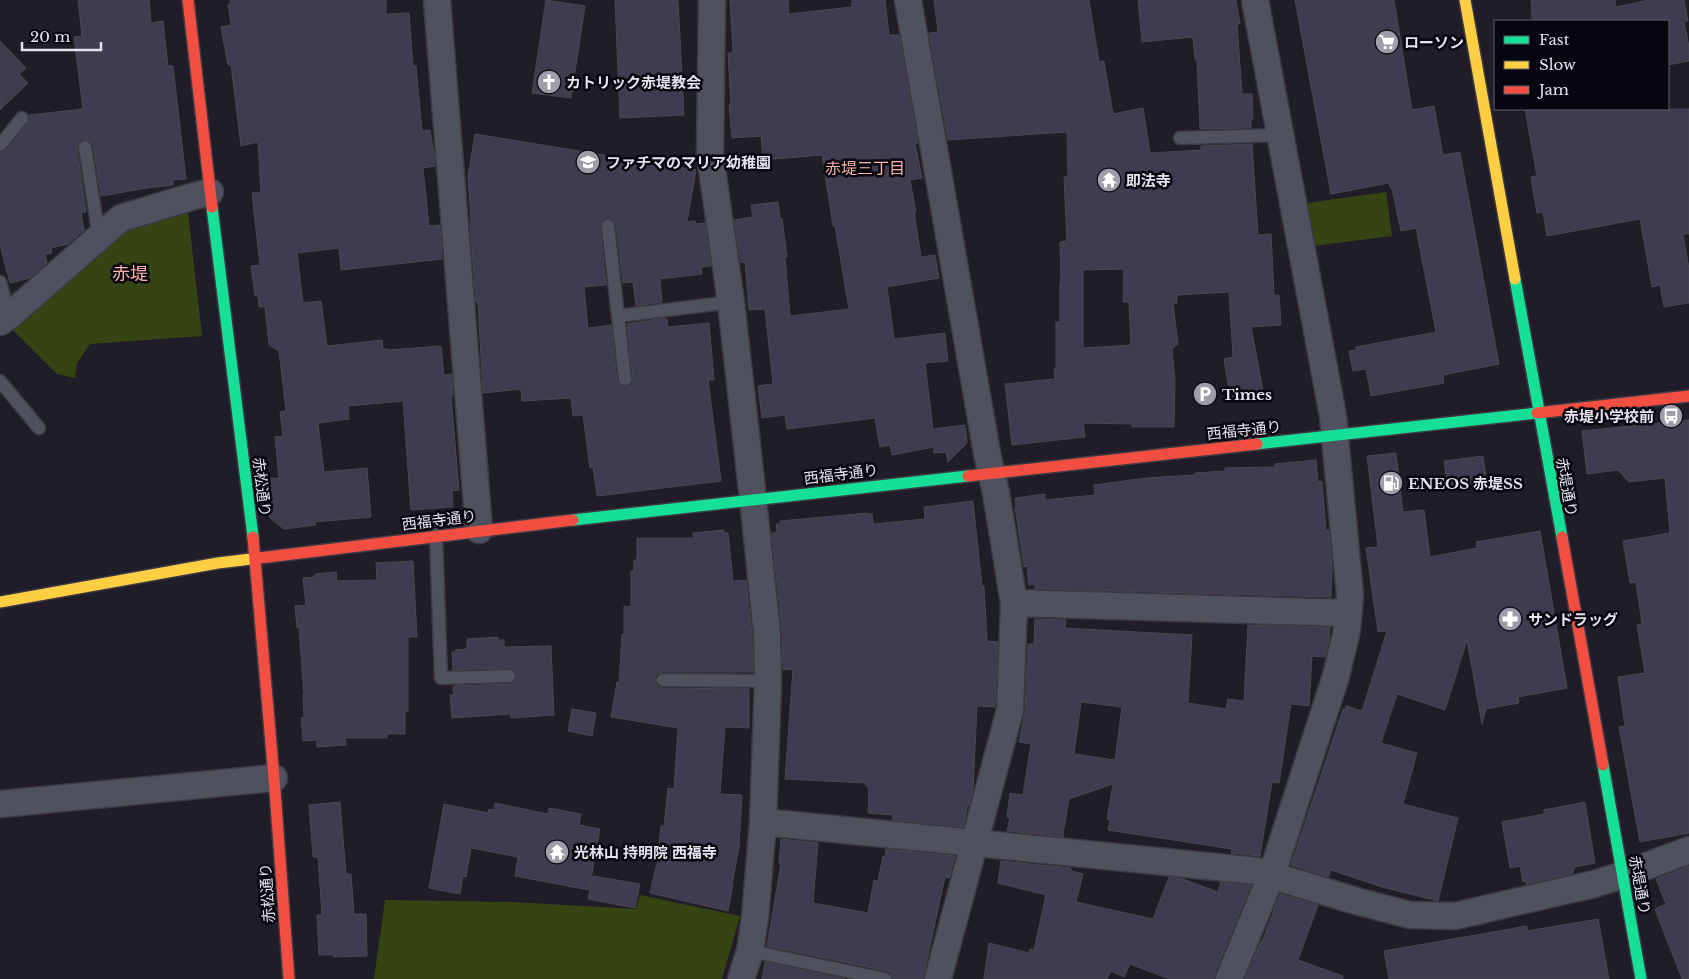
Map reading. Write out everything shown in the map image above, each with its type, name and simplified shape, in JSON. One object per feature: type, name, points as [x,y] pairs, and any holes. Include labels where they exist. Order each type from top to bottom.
[{"type":"street","name":"赤松通り","points":[[188,0],[256,558],[289,979]]},
{"type":"street","points":[[437,0],[479,530]]},
{"type":"street","points":[[712,0],[710,155],[731,302],[767,633],[768,681],[763,822],[756,918],[750,951],[741,979]]},
{"type":"street","points":[[908,0],[1014,604],[1010,710],[938,979]]},
{"type":"street","points":[[1229,979],[1272,874],[1336,676],[1347,630],[1350,595],[1335,436],[1255,0]]},
{"type":"street","name":"赤堤通り","points":[[1465,0],[1623,875],[1640,979]]},
{"type":"street","points":[[5,319],[121,218],[210,192]]},
{"type":"street","name":"西福寺通り","points":[[0,602],[209,564],[436,535],[1689,396]]},
{"type":"street","points":[[1014,604],[1348,613]]},
{"type":"street","points":[[0,804],[274,778]]},
{"type":"street","points":[[763,822],[1257,871],[1410,915],[1455,916],[1594,884],[1689,850]]},
{"type":"lane","points":[[0,145],[22,118]]},
{"type":"lane","points":[[1180,138],[1280,135]]},
{"type":"lane","points":[[85,147],[99,236]]},
{"type":"lane","points":[[608,226],[625,379]]},
{"type":"lane","points":[[0,282],[5,319]]},
{"type":"lane","points":[[618,316],[731,302]]},
{"type":"lane","points":[[0,381],[39,428]]},
{"type":"lane","points":[[436,535],[441,678],[509,676]]},
{"type":"lane","points":[[663,680],[768,681]]},
{"type":"lane","points":[[750,951],[885,979]]},
{"type":"green space","points":[[1386,192],[1392,236],[1313,246],[1307,203]]},
{"type":"green space","points":[[188,212],[202,336],[90,344],[77,363],[75,378],[57,374],[12,329],[131,228]]},
{"type":"green space","points":[[640,895],[740,916],[722,979],[374,979],[385,900],[512,902],[636,909]]},
{"type":"building","points":[[78,0],[149,0],[151,23],[163,21],[168,66],[173,66],[186,179],[173,180],[173,185],[101,196],[93,145],[87,139],[80,140],[77,148],[86,212],[81,213],[84,230],[68,244],[51,248],[52,253],[45,255],[47,263],[30,278],[10,283],[0,245],[0,153],[6,150],[28,123],[29,115],[83,109],[74,37],[82,36]]},
{"type":"building","points":[[230,0],[386,0],[386,14],[409,13],[413,66],[416,66],[422,131],[430,130],[435,160],[435,166],[423,168],[429,226],[440,225],[442,259],[341,270],[339,248],[297,253],[303,303],[321,301],[327,346],[382,340],[383,349],[388,350],[441,346],[444,375],[452,374],[453,396],[451,396],[459,490],[452,491],[453,507],[411,510],[403,401],[348,406],[349,419],[318,423],[324,472],[367,468],[371,517],[315,522],[316,525],[284,529],[270,518],[266,479],[279,478],[275,437],[283,436],[280,412],[286,411],[279,351],[269,345],[265,307],[259,307],[258,296],[255,296],[251,266],[260,265],[252,193],[261,192],[258,142],[241,146],[231,65],[228,65],[221,27],[231,25],[228,4],[231,4]]},
{"type":"building","points":[[546,0],[585,6],[571,98],[532,93]]},
{"type":"building","points":[[615,0],[678,0],[684,115],[620,118]]},
{"type":"building","points":[[730,0],[788,0],[789,14],[852,7],[852,0],[885,0],[889,35],[899,35],[918,143],[915,143],[922,178],[910,180],[921,257],[935,255],[939,278],[887,287],[894,339],[945,333],[948,361],[925,363],[933,429],[965,425],[967,443],[948,462],[946,452],[934,453],[934,447],[892,455],[890,445],[880,447],[875,418],[787,429],[785,415],[762,418],[758,386],[773,384],[765,309],[749,310],[745,262],[741,263],[734,220],[753,217],[751,205],[778,202],[787,257],[785,257],[790,316],[849,309],[822,155],[763,160],[761,136],[732,138],[728,53],[733,53]]},
{"type":"building","points":[[934,0],[1089,0],[1099,62],[1104,61],[1113,114],[1143,108],[1150,153],[1201,150],[1201,146],[1252,144],[1258,235],[1271,234],[1274,295],[1279,295],[1281,325],[1251,327],[1263,391],[1230,397],[1224,359],[1233,357],[1229,292],[1177,295],[1177,303],[1173,303],[1178,344],[1172,349],[1175,381],[1174,427],[1132,427],[1132,424],[1083,423],[1085,437],[1012,445],[1005,384],[1055,379],[1056,322],[1060,322],[1060,242],[1067,241],[1064,177],[1068,176],[1067,132],[948,140],[929,33],[938,32]],"holes":[[[1124,269],[1123,302],[1129,302],[1131,345],[1083,348],[1083,270]]]},
{"type":"building","points":[[1138,0],[1236,0],[1240,24],[1237,24],[1242,94],[1252,94],[1253,119],[1251,119],[1251,128],[1200,129],[1197,60],[1195,60],[1193,37],[1142,42]]},
{"type":"building","points":[[1295,0],[1394,0],[1412,110],[1434,106],[1443,155],[1460,152],[1499,364],[1443,375],[1444,383],[1371,396],[1366,369],[1353,371],[1349,351],[1356,350],[1356,347],[1436,332],[1416,228],[1401,231],[1389,183],[1331,194]]},
{"type":"building","points":[[1531,0],[1615,0],[1616,7],[1648,0],[1684,0],[1688,21],[1684,21],[1689,47],[1689,61],[1669,65],[1669,20],[1532,20]]},
{"type":"building","points":[[0,41],[26,68],[19,74],[28,83],[0,110]]},
{"type":"building","points":[[1689,109],[1689,234],[1683,234],[1689,269],[1689,303],[1664,307],[1660,285],[1652,287],[1640,219],[1547,236],[1543,212],[1537,213],[1531,177],[1537,176],[1525,110]]},
{"type":"building","points":[[475,134],[696,170],[687,222],[705,223],[711,266],[701,267],[702,274],[660,279],[662,302],[636,306],[633,282],[623,283],[616,225],[612,219],[607,218],[601,222],[600,227],[606,285],[584,287],[588,328],[611,325],[617,380],[622,387],[629,386],[633,379],[627,324],[664,318],[667,319],[668,327],[709,323],[714,380],[708,380],[721,481],[597,496],[593,467],[590,468],[583,415],[573,416],[571,398],[522,401],[521,389],[483,393],[468,176]]},
{"type":"building","points":[[1689,420],[1689,833],[1640,842],[1619,727],[1625,726],[1618,677],[1645,673],[1637,625],[1642,624],[1636,582],[1630,583],[1623,541],[1670,533],[1665,478],[1629,482],[1618,470],[1587,474],[1582,431]]},
{"type":"building","points":[[1396,453],[1403,512],[1424,510],[1430,557],[1477,548],[1476,542],[1540,531],[1567,688],[1518,697],[1519,703],[1486,709],[1482,724],[1467,640],[1445,710],[1397,694],[1381,743],[1417,753],[1403,804],[1458,818],[1438,901],[1382,887],[1331,870],[1328,877],[1291,865],[1343,709],[1345,710],[1346,706],[1362,711],[1387,631],[1378,632],[1366,548],[1378,547],[1367,456]]},
{"type":"building","points":[[1483,456],[1487,483],[1448,488],[1444,461]]},
{"type":"building","points":[[1316,460],[1318,482],[1322,481],[1326,530],[1329,530],[1332,568],[1331,597],[1035,589],[1035,584],[1029,585],[1027,566],[1024,567],[1015,498],[1045,494],[1045,500],[1095,495],[1094,485],[1146,478],[1195,475],[1195,473],[1225,471],[1225,468],[1275,467],[1275,464]]},
{"type":"building","points":[[973,501],[982,586],[984,586],[987,641],[998,642],[995,707],[977,706],[973,790],[969,806],[967,805],[963,827],[892,820],[893,815],[868,813],[869,787],[866,786],[866,783],[785,779],[793,669],[783,670],[782,631],[772,535],[772,533],[777,532],[776,524],[780,524],[780,521],[868,513],[872,514],[873,524],[925,519],[924,507]]},
{"type":"building","points":[[724,530],[724,533],[728,533],[733,581],[746,580],[752,634],[753,672],[663,672],[656,675],[655,680],[658,687],[663,688],[749,689],[749,728],[725,727],[720,794],[742,795],[739,847],[728,911],[650,893],[657,863],[661,826],[664,826],[668,788],[674,789],[678,728],[611,717],[617,682],[619,683],[622,634],[624,634],[624,606],[631,607],[631,571],[634,571],[634,560],[637,560],[637,538],[694,538],[693,533]]},
{"type":"building","points":[[413,561],[417,637],[408,637],[408,711],[405,711],[405,734],[387,734],[387,738],[345,738],[346,745],[317,747],[317,740],[303,741],[301,718],[304,717],[304,695],[299,627],[297,628],[295,606],[306,605],[303,578],[315,577],[315,574],[336,572],[337,581],[377,580],[376,563]]},
{"type":"building","points":[[1035,619],[1066,620],[1065,628],[1192,635],[1188,703],[1226,709],[1228,699],[1244,701],[1248,625],[1330,627],[1325,657],[1312,656],[1309,706],[1291,704],[1279,783],[1272,782],[1260,856],[1231,853],[1232,849],[1108,830],[1110,820],[1107,819],[1113,784],[1069,799],[1064,837],[1007,831],[1010,818],[1007,817],[1010,793],[1023,795],[1031,744],[1019,742],[1025,711],[1028,644],[1034,644]],"holes":[[[1081,702],[1122,707],[1115,760],[1074,754]]]},
{"type":"building","points":[[498,637],[498,640],[504,640],[504,647],[551,646],[554,715],[511,718],[511,714],[452,718],[450,695],[454,695],[453,686],[509,684],[516,680],[516,672],[509,668],[453,670],[452,652],[467,649],[467,639]]},
{"type":"building","points":[[572,709],[596,713],[592,736],[568,731]]},
{"type":"building","points":[[340,802],[346,874],[351,874],[354,914],[366,914],[367,956],[334,957],[333,955],[319,955],[317,915],[322,915],[318,857],[313,857],[309,805]]},
{"type":"building","points":[[1585,802],[1595,863],[1575,867],[1572,874],[1526,884],[1526,881],[1523,882],[1520,866],[1510,868],[1502,822],[1544,814],[1544,810]]},
{"type":"building","points":[[495,803],[548,814],[549,808],[581,814],[579,825],[600,829],[589,890],[515,876],[518,857],[471,848],[466,877],[463,876],[460,894],[429,888],[444,804],[488,813],[489,809],[494,810]]},
{"type":"building","points":[[781,839],[818,843],[813,903],[868,913],[874,880],[878,881],[886,849],[955,856],[949,878],[945,877],[923,979],[893,979],[891,973],[887,971],[767,946],[781,864],[779,864]]},
{"type":"building","points":[[1001,861],[1071,868],[1071,871],[1083,874],[1076,902],[1153,919],[1169,877],[1180,878],[1218,892],[1221,882],[1251,885],[1214,979],[1169,979],[1130,964],[1124,977],[1111,971],[1107,979],[984,979],[989,943],[1029,953],[1030,949],[1034,950],[1046,895],[998,883]]},
{"type":"building","points":[[1689,866],[1689,979],[1682,979],[1655,909],[1666,904],[1656,879]]},
{"type":"building","points":[[593,876],[640,884],[635,908],[588,899]]},
{"type":"building","points":[[1280,894],[1318,905],[1298,960],[1343,976],[1343,979],[1245,979],[1262,942]]},
{"type":"building","points":[[1598,919],[1609,979],[1389,979],[1384,951],[1527,926],[1527,931]]},
{"type":"building","points":[[765,962],[845,979],[762,979]]},
{"type":"traffic: fast","points":[[212,207],[253,537]]},
{"type":"traffic: fast","points":[[1515,279],[1562,537]]},
{"type":"traffic: fast","points":[[1257,444],[1537,413]]},
{"type":"traffic: fast","points":[[573,520],[968,476]]},
{"type":"traffic: fast","points":[[1603,765],[1641,979]]},
{"type":"traffic: slow","points":[[1465,0],[1515,279]]},
{"type":"traffic: slow","points":[[0,602],[218,563],[259,558]]},
{"type":"traffic: jam","points":[[188,0],[212,207]]},
{"type":"traffic: jam","points":[[1537,413],[1689,396]]},
{"type":"traffic: jam","points":[[968,476],[1257,444]]},
{"type":"traffic: jam","points":[[259,558],[573,520]]},
{"type":"traffic: jam","points":[[253,537],[289,979]]},
{"type":"traffic: jam","points":[[1562,537],[1603,765]]},
{"type":"place","name":"ローソン","points":[[1387,42]]},
{"type":"place","name":"カトリック赤堤教会","points":[[549,82]]},
{"type":"place","name":"ファチマのマリア幼稚園","points":[[588,162]]},
{"type":"place","name":"即法寺","points":[[1109,180]]},
{"type":"place","name":"Times","points":[[1205,394]]},
{"type":"place","name":"赤堤小学校前","points":[[1671,416]]},
{"type":"place","name":"ENEOS 赤堤SS","points":[[1391,483]]},
{"type":"place","name":"サンドラッグ","points":[[1510,619]]},
{"type":"place","name":"光林山 持明院 西福寺","points":[[557,852]]},
{"type":"district","name":"赤堤三丁目","points":[[865,168]]},
{"type":"district","name":"赤堤","points":[[130,274]]}]
